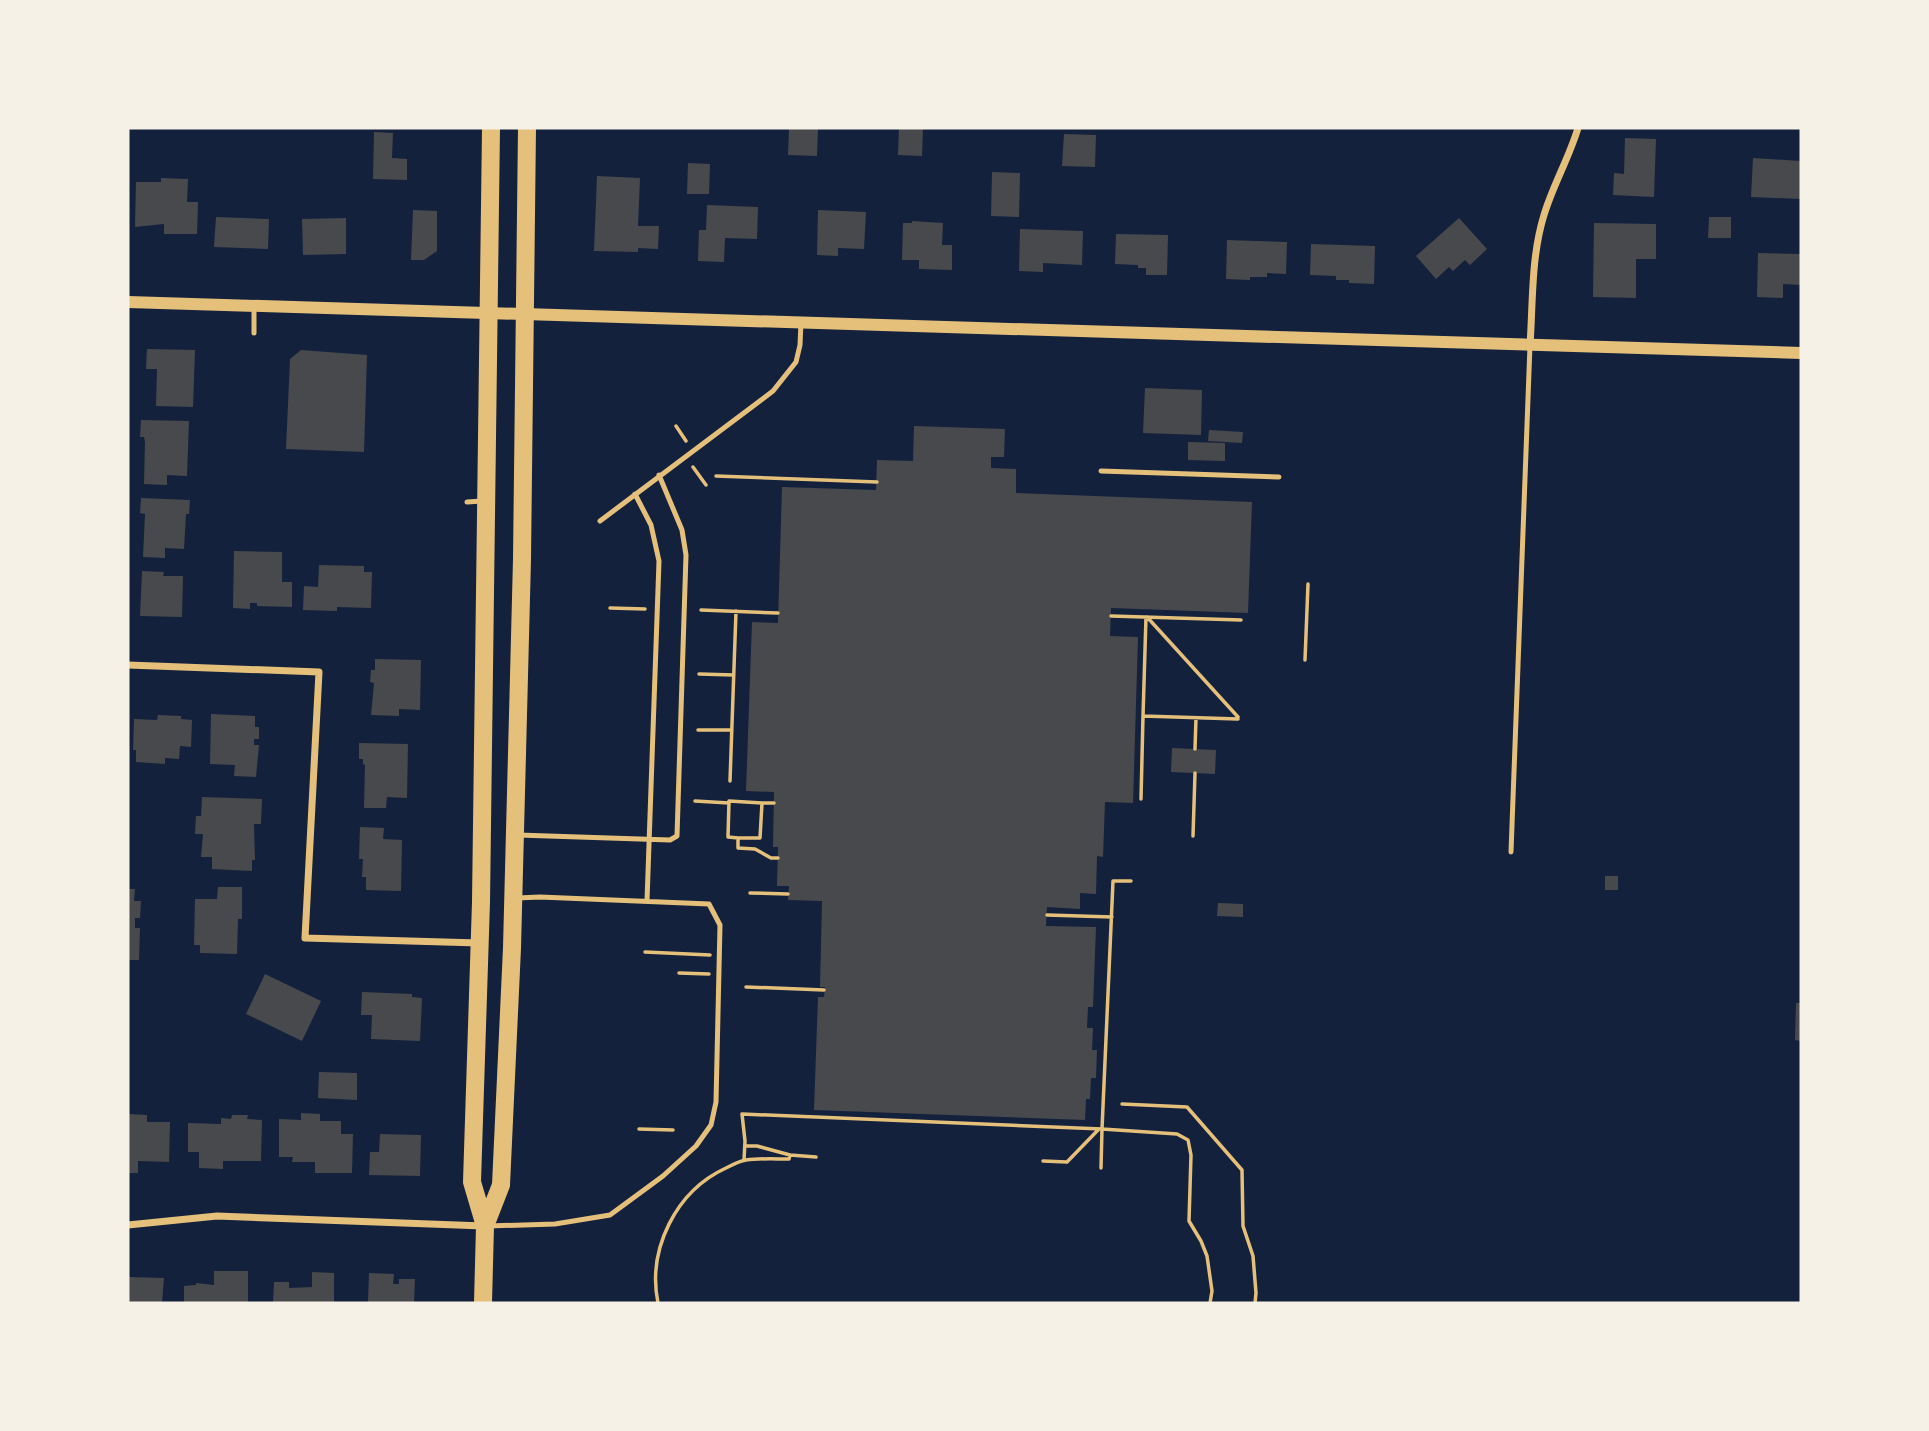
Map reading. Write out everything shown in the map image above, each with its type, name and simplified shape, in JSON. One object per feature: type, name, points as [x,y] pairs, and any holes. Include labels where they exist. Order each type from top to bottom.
[{"type":"main road","points":[[483,1303],[485,1226],[472,1182],[482,835],[491,128]]},
{"type":"main road","points":[[485,1226],[501,1185],[513,898],[522,559],[527,128]]},
{"type":"street","points":[[1530,345],[1538,242],[1545,214],[1578,128]]},
{"type":"street","points":[[128,302],[1801,353]]},
{"type":"street","points":[[128,665],[319,672],[305,938],[480,943]]},
{"type":"street","points":[[128,1226],[217,1216],[485,1226]]},
{"type":"lane","points":[[254,306],[254,332]]},
{"type":"lane","points":[[600,521],[773,391],[796,362],[801,322]]},
{"type":"lane","points":[[1511,852],[1530,345]]},
{"type":"lane","points":[[1101,471],[1279,477]]},
{"type":"lane","points":[[515,835],[674,840],[678,832],[687,555],[682,530],[659,475]]},
{"type":"lane","points":[[635,494],[651,525],[659,561],[647,901]]},
{"type":"lane","points":[[467,502],[487,501]]},
{"type":"lane","points":[[485,1226],[555,1224],[610,1215],[696,1146],[711,1125],[716,1102],[720,925],[709,904],[513,898]]},
{"type":"path","points":[[676,426],[693,451]]},
{"type":"path","points":[[685,456],[706,485]]},
{"type":"path","points":[[716,476],[877,482]]},
{"type":"path","points":[[1305,660],[1308,584]]},
{"type":"path","points":[[610,608],[645,609]]},
{"type":"path","points":[[701,610],[778,613]]},
{"type":"path","points":[[730,781],[736,611]]},
{"type":"path","points":[[1111,616],[1241,620]]},
{"type":"path","points":[[1141,799],[1146,617]]},
{"type":"path","points":[[1143,716],[1238,718],[1146,617]]},
{"type":"path","points":[[699,674],[734,675]]},
{"type":"path","points":[[1195,750],[1196,718]]},
{"type":"path","points":[[698,730],[732,730]]},
{"type":"path","points":[[1193,835],[1195,773]]},
{"type":"path","points":[[695,801],[774,803]]},
{"type":"path","points":[[729,803],[728,837],[738,838],[761,838],[762,803]]},
{"type":"path","points":[[738,838],[738,848],[755,849],[771,858],[778,858]]},
{"type":"path","points":[[1101,1168],[1113,881],[1131,881]]},
{"type":"path","points":[[750,893],[788,894]]},
{"type":"path","points":[[1047,915],[1112,917]]},
{"type":"path","points":[[645,952],[719,955]]},
{"type":"path","points":[[679,973],[719,974]]},
{"type":"path","points":[[746,987],[824,990]]},
{"type":"path","points":[[1122,1104],[1187,1107],[1242,1170],[1243,1226],[1253,1256],[1255,1303]]},
{"type":"path","points":[[744,1160],[742,1114],[1177,1134],[1188,1140],[1191,1155],[1189,1221],[1202,1241],[1207,1256],[1212,1291],[1210,1303]]},
{"type":"path","points":[[639,1129],[673,1130]]},
{"type":"path","points":[[1043,1161],[1067,1162],[1101,1129]]},
{"type":"path","points":[[745,1146],[757,1146],[790,1156],[816,1157]]},
{"type":"path","points":[[658,1303],[655,1275],[658,1252],[667,1227],[680,1205],[709,1176],[744,1160],[789,1159],[790,1156]]},
{"type":"building","points":[[789,128],[818,128],[817,156],[788,155]]},
{"type":"building","points":[[899,128],[923,128],[922,156],[898,155]]},
{"type":"building","points":[[374,132],[393,133],[392,158],[407,159],[407,180],[373,179]]},
{"type":"building","points":[[1064,134],[1096,135],[1095,167],[1062,166]]},
{"type":"building","points":[[1625,138],[1656,139],[1654,197],[1613,195],[1614,173],[1624,174]]},
{"type":"building","points":[[1753,158],[1801,161],[1801,199],[1751,197]]},
{"type":"building","points":[[688,163],[710,164],[709,194],[687,194]]},
{"type":"building","points":[[992,172],[1020,173],[1019,217],[991,216]]},
{"type":"building","points":[[597,176],[640,178],[638,226],[659,226],[658,249],[638,248],[638,252],[594,251]]},
{"type":"building","points":[[161,178],[188,179],[187,202],[198,202],[197,234],[164,234],[164,224],[135,227],[136,182],[161,182]]},
{"type":"building","points":[[707,205],[758,207],[757,239],[725,238],[724,262],[698,261],[699,230],[706,230]]},
{"type":"building","points":[[413,210],[437,211],[437,251],[424,260],[411,260]]},
{"type":"building","points":[[818,210],[866,212],[864,249],[838,248],[838,256],[817,255]]},
{"type":"building","points":[[216,217],[269,219],[268,249],[214,247]]},
{"type":"building","points":[[1709,217],[1731,217],[1731,238],[1708,238]]},
{"type":"building","points":[[346,218],[346,254],[303,255],[302,219]]},
{"type":"building","points":[[1459,218],[1487,249],[1470,265],[1465,260],[1453,271],[1449,267],[1436,279],[1416,256]]},
{"type":"building","points":[[903,223],[943,223],[942,245],[952,245],[952,270],[919,269],[919,260],[902,260]]},
{"type":"building","points":[[1594,223],[1656,224],[1656,259],[1636,259],[1636,298],[1593,297]]},
{"type":"building","points":[[1020,229],[1083,231],[1082,265],[1043,263],[1043,272],[1019,271]]},
{"type":"building","points":[[1116,234],[1168,235],[1167,275],[1146,275],[1146,268],[1138,268],[1138,265],[1115,264]]},
{"type":"building","points":[[1227,240],[1287,242],[1286,274],[1267,273],[1267,277],[1250,277],[1250,280],[1226,279]]},
{"type":"building","points":[[1311,244],[1375,246],[1374,284],[1349,283],[1349,280],[1336,280],[1336,276],[1310,275]]},
{"type":"building","points":[[1758,253],[1801,254],[1801,285],[1783,284],[1783,298],[1757,297]]},
{"type":"building","points":[[147,349],[195,350],[193,407],[156,406],[157,369],[146,369]]},
{"type":"building","points":[[301,350],[367,355],[364,452],[286,449],[290,359]]},
{"type":"building","points":[[1145,388],[1202,390],[1201,435],[1143,433]]},
{"type":"building","points":[[141,420],[189,421],[187,476],[167,475],[167,485],[144,484],[145,442],[144,437],[140,437]]},
{"type":"building","points":[[914,426],[1005,429],[1004,457],[991,457],[991,468],[1016,469],[1016,493],[1252,502],[1248,613],[1111,608],[1110,636],[1138,637],[1133,803],[1105,802],[1103,857],[1097,856],[1096,894],[1080,893],[1080,909],[1047,907],[1046,926],[1096,927],[1093,1007],[1088,1007],[1087,1028],[1093,1028],[1092,1050],[1097,1050],[1096,1078],[1091,1078],[1085,1120],[814,1110],[818,997],[824,997],[825,987],[820,987],[822,901],[788,900],[789,886],[777,886],[778,847],[773,847],[774,792],[746,791],[752,622],[778,623],[782,487],[876,490],[877,460],[913,461]]},
{"type":"building","points":[[1209,430],[1243,432],[1242,443],[1208,441]]},
{"type":"building","points":[[1188,442],[1225,443],[1225,461],[1188,460]]},
{"type":"building","points":[[141,498],[190,500],[189,514],[186,514],[184,549],[165,548],[165,558],[143,557],[145,514],[140,513]]},
{"type":"building","points":[[234,551],[282,552],[282,582],[292,582],[292,607],[257,606],[257,603],[250,603],[250,609],[233,608]]},
{"type":"building","points":[[319,565],[364,566],[364,572],[372,572],[371,608],[303,610],[304,586],[318,587]]},
{"type":"building","points":[[142,571],[164,572],[163,576],[183,576],[182,617],[140,616]]},
{"type":"building","points":[[375,659],[421,660],[420,710],[399,709],[399,716],[371,715],[374,683],[370,682],[371,670],[375,670]]},
{"type":"building","points":[[211,714],[255,716],[255,727],[259,727],[259,739],[254,739],[254,745],[259,745],[256,777],[234,776],[235,765],[210,764]]},
{"type":"building","points":[[158,715],[181,716],[181,719],[192,720],[191,747],[180,746],[179,759],[165,758],[165,764],[136,762],[136,750],[133,750],[134,719],[157,720]]},
{"type":"building","points":[[359,743],[408,744],[407,798],[387,797],[386,808],[364,808],[365,765],[363,759],[359,759]]},
{"type":"building","points":[[1172,748],[1216,750],[1215,774],[1171,772]]},
{"type":"building","points":[[202,797],[262,799],[261,824],[254,824],[255,860],[252,860],[252,871],[212,869],[212,857],[201,857],[203,834],[195,834],[196,816],[201,816]]},
{"type":"building","points":[[360,827],[384,828],[383,839],[402,840],[401,891],[366,890],[366,877],[362,877],[363,859],[359,859]]},
{"type":"building","points":[[1605,876],[1618,876],[1618,890],[1605,890]]},
{"type":"building","points":[[218,887],[242,887],[242,919],[238,919],[237,954],[200,953],[200,945],[194,945],[195,899],[217,899]]},
{"type":"building","points":[[128,889],[135,889],[134,901],[141,901],[140,918],[135,918],[135,928],[140,928],[139,960],[128,960]]},
{"type":"building","points":[[1218,903],[1243,904],[1243,917],[1217,916]]},
{"type":"building","points":[[265,974],[321,1001],[302,1041],[246,1014]]},
{"type":"building","points":[[362,992],[412,994],[412,997],[422,998],[420,1041],[371,1039],[372,1015],[361,1015]]},
{"type":"building","points":[[1796,1003],[1801,1003],[1801,1041],[1795,1040]]},
{"type":"building","points":[[319,1072],[357,1073],[357,1100],[318,1098]]},
{"type":"building","points":[[301,1113],[320,1114],[320,1121],[341,1121],[341,1134],[353,1134],[352,1173],[315,1173],[315,1162],[292,1162],[293,1157],[279,1157],[279,1119],[301,1120]]},
{"type":"building","points":[[128,1114],[147,1115],[147,1122],[170,1122],[169,1162],[138,1161],[138,1173],[128,1173]]},
{"type":"building","points":[[232,1115],[248,1115],[247,1119],[262,1120],[261,1161],[223,1161],[223,1169],[199,1168],[199,1152],[188,1152],[188,1123],[221,1124],[221,1118],[231,1119]]},
{"type":"building","points":[[380,1134],[421,1135],[420,1176],[369,1175],[370,1152],[379,1152]]},
{"type":"building","points":[[214,1271],[248,1271],[248,1303],[184,1303],[184,1286],[196,1283],[214,1285]]},
{"type":"building","points":[[312,1272],[334,1273],[334,1303],[273,1303],[274,1282],[289,1282],[289,1288],[312,1287]]},
{"type":"building","points":[[369,1273],[394,1274],[393,1284],[399,1284],[399,1279],[415,1279],[414,1303],[368,1303]]},
{"type":"building","points":[[128,1277],[164,1278],[162,1303],[128,1303]]}]
